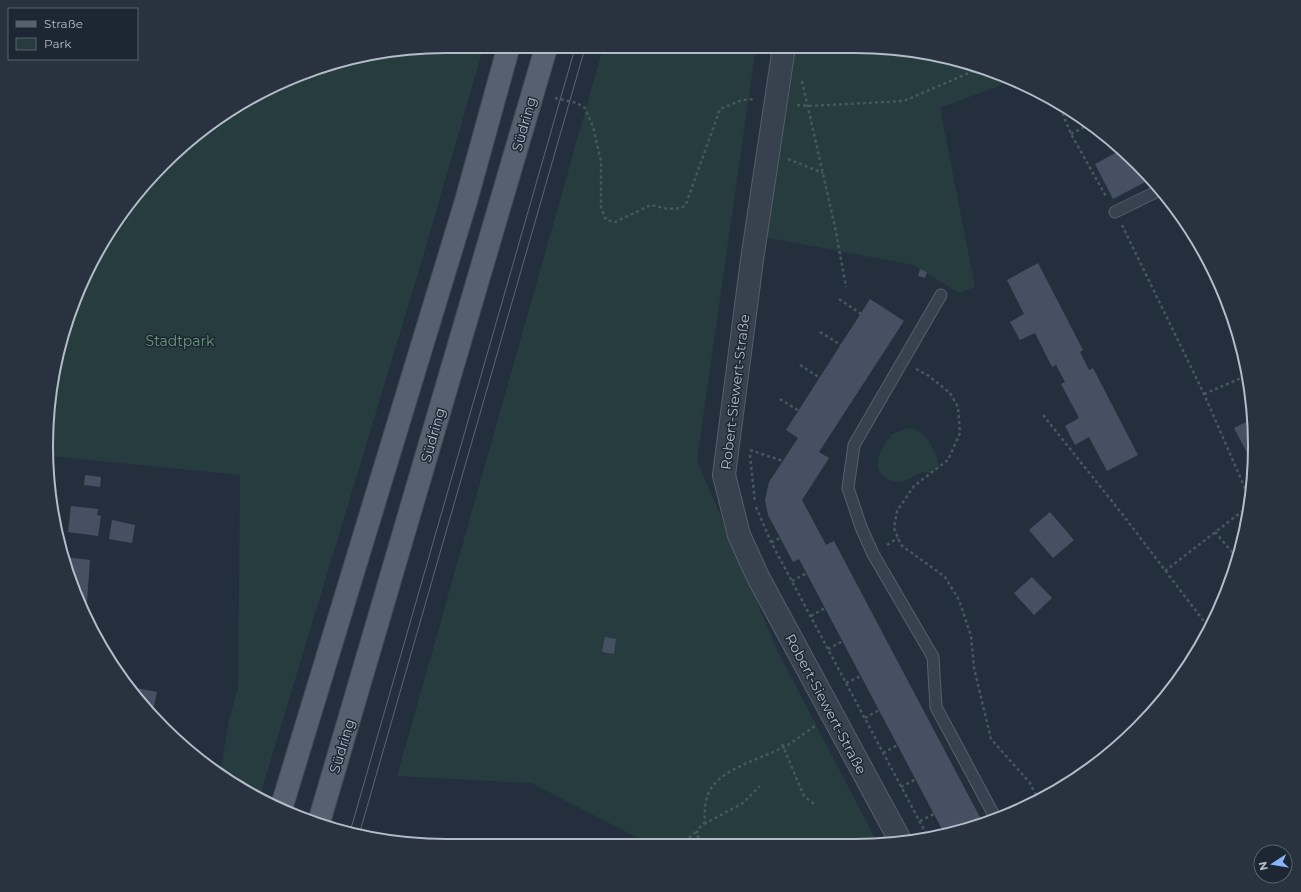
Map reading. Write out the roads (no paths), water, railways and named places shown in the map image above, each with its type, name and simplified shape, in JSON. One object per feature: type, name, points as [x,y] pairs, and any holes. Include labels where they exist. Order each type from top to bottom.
[{"type":"main road","points":[[283,803],[466,201],[507,53]]},
{"type":"main road","name":"Südring","points":[[320,818],[545,53]]},
{"type":"street","name":"Robert-Siewert-Straße","points":[[784,53],[785,101],[752,260],[724,475],[739,535],[758,577],[897,837]]},
{"type":"lane","points":[[1115,212],[1155,193]]},
{"type":"lane","points":[[942,295],[854,445],[848,488],[861,527],[873,554],[933,657],[936,707],[993,813]]},
{"type":"tram line","points":[[351,827],[574,53]]},
{"type":"tram line","points":[[361,829],[584,53]]},
{"type":"park label","name":"Stadtpark","points":[[180,341]]}]
